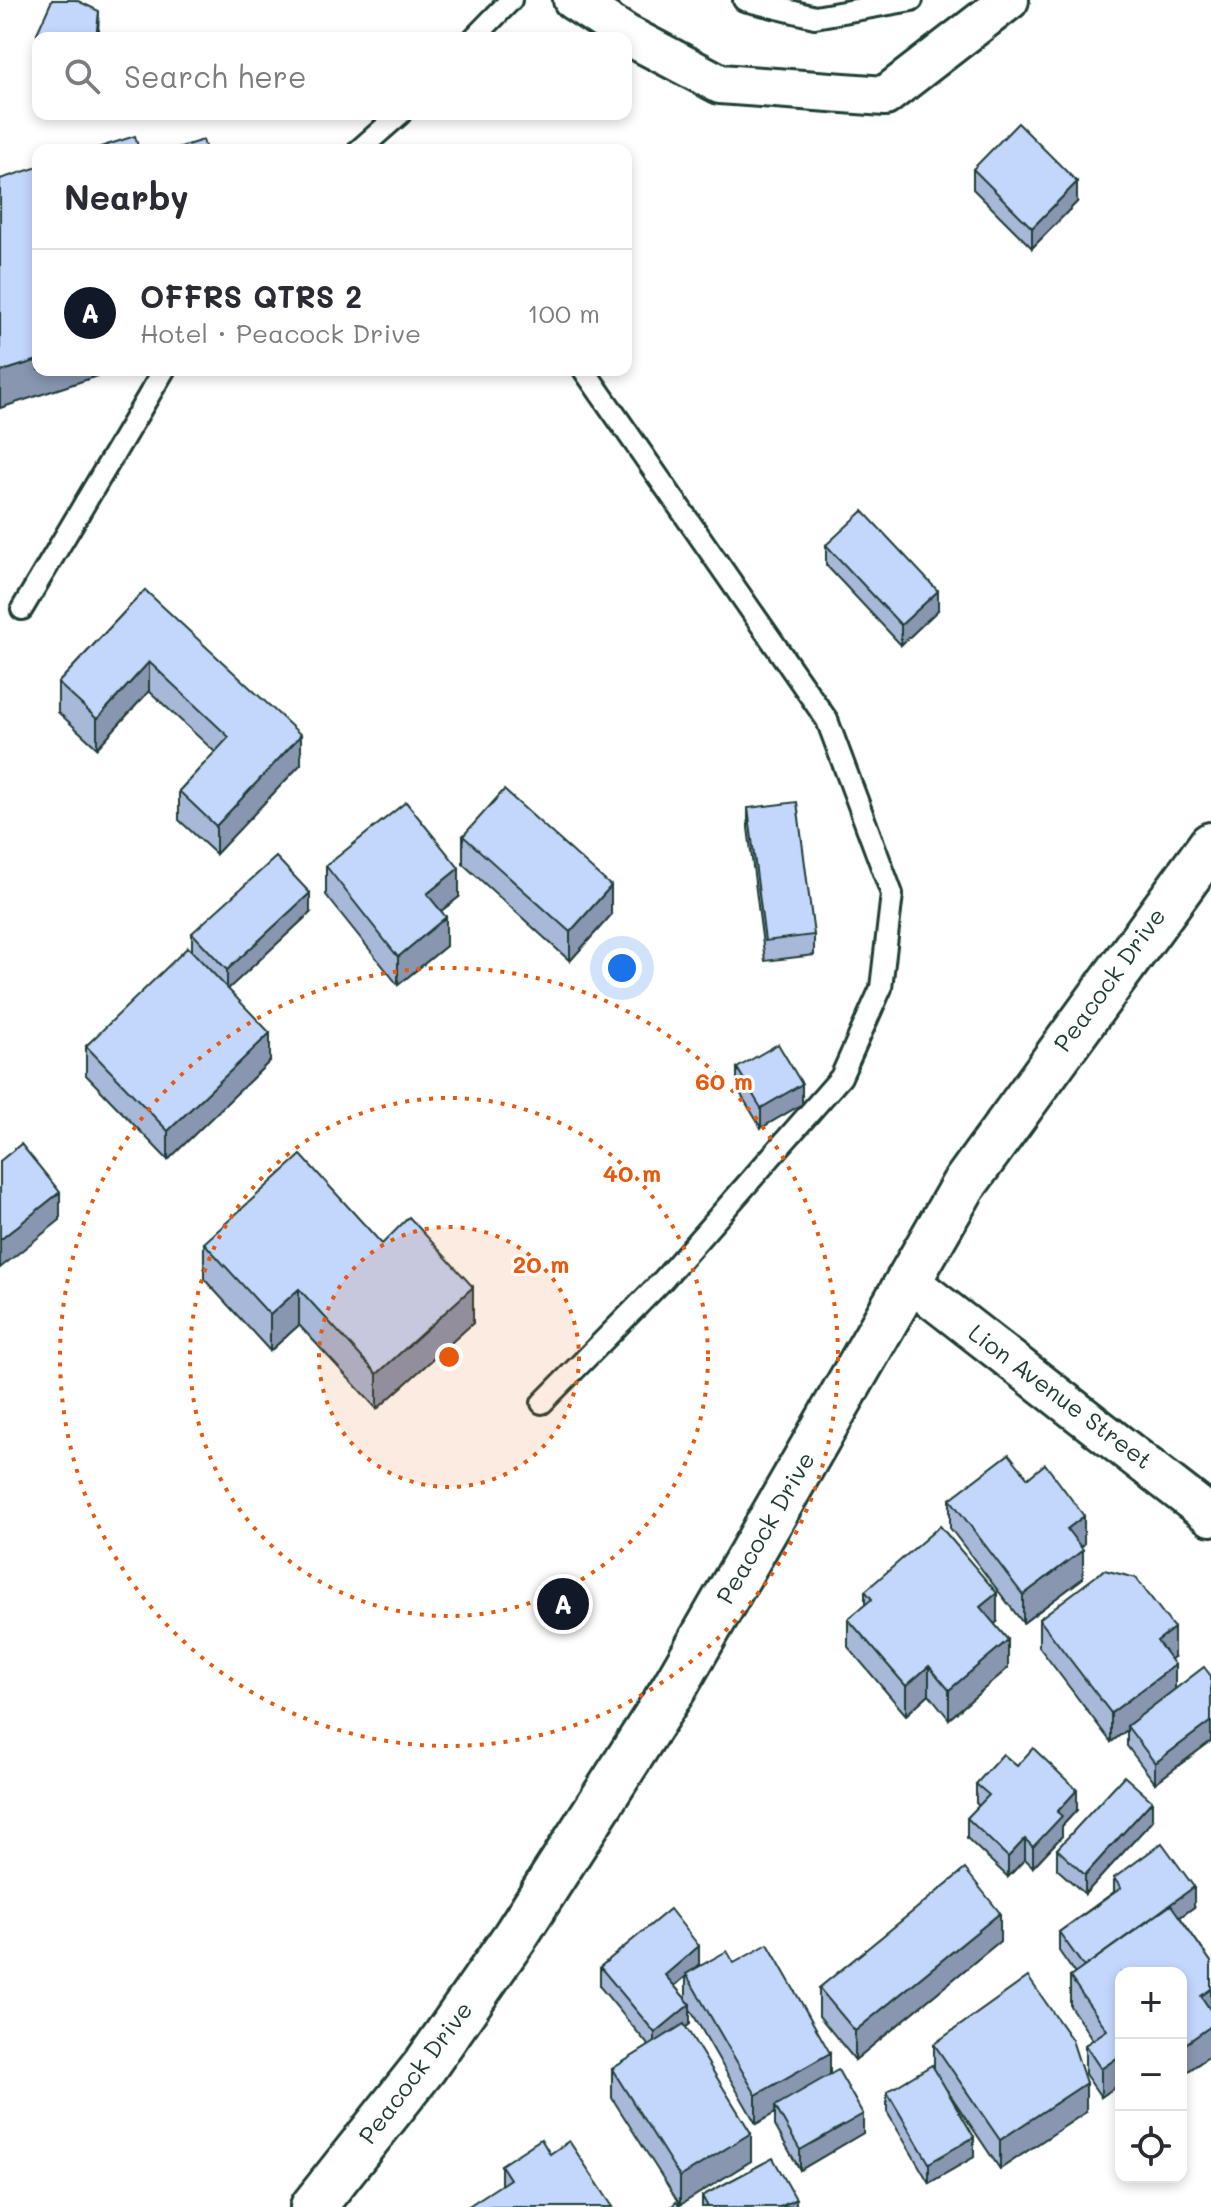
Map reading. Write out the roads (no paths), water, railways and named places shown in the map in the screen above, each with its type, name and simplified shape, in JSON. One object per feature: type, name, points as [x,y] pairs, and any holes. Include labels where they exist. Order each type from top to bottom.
[{"type":"street","points":[[632,38],[720,84],[885,96],[1009,0]]},
{"type":"street","points":[[589,3],[623,32]]},
{"type":"street","name":"Peacock Drive","points":[[313,2207],[425,2066],[514,1938],[674,1688],[963,1186],[1211,845]]},
{"type":"street","name":"Lion Avenue Street","points":[[908,1280],[1136,1454],[1211,1516]]},
{"type":"lane","points":[[480,32],[511,0]]},
{"type":"lane","points":[[744,0],[815,17],[912,0]]},
{"type":"lane","points":[[367,144],[394,120]]},
{"type":"lane","points":[[381,134],[390,144]]},
{"type":"lane","points":[[22,609],[160,376]]},
{"type":"lane","points":[[542,1403],[663,1280],[841,1077],[881,988],[892,894],[827,720],[588,376]]},
{"type":"place","name":"OFFRS QTRS 2","points":[[563,1604]]}]
